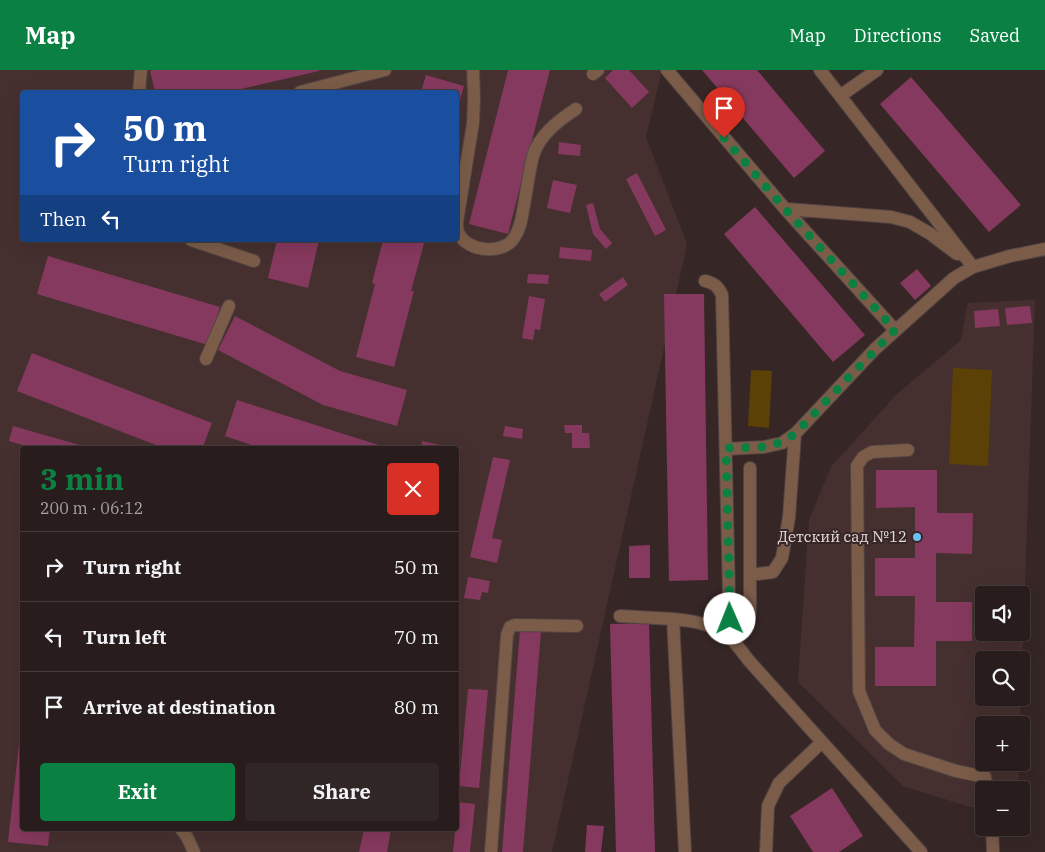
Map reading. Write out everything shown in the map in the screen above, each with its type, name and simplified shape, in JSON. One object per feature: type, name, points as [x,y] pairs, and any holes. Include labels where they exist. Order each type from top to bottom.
[{"type":"lane","points":[[139,90],[141,70]]},
{"type":"lane","points":[[308,90],[384,70]]},
{"type":"lane","points":[[459,209],[472,124],[473,70]]},
{"type":"lane","points":[[667,70],[786,210],[895,330]]},
{"type":"lane","points":[[820,70],[973,267]]},
{"type":"lane","points":[[840,96],[877,70]]},
{"type":"lane","points":[[459,234],[465,242],[475,247],[490,249],[502,248],[514,239],[520,227],[533,155],[539,142],[558,121],[576,109]]},
{"type":"lane","points":[[787,209],[891,217],[910,222],[929,233],[973,267]]},
{"type":"lane","points":[[196,242],[254,261]]},
{"type":"lane","points":[[726,448],[764,447],[782,442],[795,434],[895,330],[954,278],[973,267],[1010,256],[1045,249]]},
{"type":"lane","points":[[705,281],[713,283],[719,288],[722,295],[730,638]]},
{"type":"lane","points":[[206,359],[229,306]]},
{"type":"lane","points":[[750,576],[773,572],[782,558],[789,517],[795,434]]},
{"type":"lane","points":[[908,450],[872,452],[863,458],[857,466],[860,692],[875,730],[889,744],[904,754],[926,762],[971,775],[985,776],[986,781]]},
{"type":"lane","points":[[730,638],[748,622],[750,613],[750,468]]},
{"type":"lane","points":[[620,616],[693,621],[711,626],[730,638],[921,852]]},
{"type":"lane","points":[[673,619],[685,852]]},
{"type":"lane","points":[[491,852],[507,635],[510,628],[515,624],[577,626]]},
{"type":"lane","points":[[766,852],[768,806],[778,783],[822,742]]},
{"type":"lane","points":[[182,831],[194,852]]},
{"type":"lane","points":[[992,836],[992,852]]},
{"type":"shaded area","points":[[0,70],[662,70],[646,137],[687,244],[552,852],[0,852]]},
{"type":"shaded area","name":"Детский сад №12","points":[[1035,300],[1025,586],[975,586],[975,641],[1023,641],[1023,651],[975,651],[975,706],[1021,706],[1020,716],[975,716],[975,771],[1019,771],[1018,781],[975,781],[975,807],[903,786],[798,682],[809,520],[831,467],[896,395],[961,340],[968,303]]},
{"type":"shaded area","points":[[953,368],[992,370],[988,466],[949,464]]},
{"type":"shaded area","points":[[751,370],[772,371],[769,428],[748,426]]},
{"type":"building","points":[[319,70],[237,90],[155,90],[150,71]]},
{"type":"building","points":[[508,70],[550,70],[508,234],[469,224]]},
{"type":"building","points":[[613,70],[629,70],[649,92],[632,108],[605,78]]},
{"type":"building","points":[[702,70],[757,70],[825,151],[794,178]]},
{"type":"building","points":[[426,75],[464,86],[459,104],[459,90],[422,90]]},
{"type":"building","points":[[911,77],[1021,205],[989,232],[880,104]]},
{"type":"building","points":[[559,142],[581,145],[580,156],[558,154]]},
{"type":"building","points":[[637,173],[666,230],[655,236],[626,179]]},
{"type":"building","points":[[553,180],[577,185],[570,213],[547,208]]},
{"type":"building","points":[[593,203],[600,229],[612,243],[606,249],[593,234],[586,205]]},
{"type":"building","points":[[755,207],[865,335],[833,362],[724,234]]},
{"type":"building","points":[[277,242],[319,242],[308,288],[268,278]]},
{"type":"building","points":[[382,242],[424,242],[394,367],[356,357],[375,284],[372,283]]},
{"type":"building","points":[[560,247],[592,250],[591,261],[559,258]]},
{"type":"building","points":[[48,256],[220,307],[208,345],[37,294]]},
{"type":"building","points":[[917,269],[931,286],[915,300],[900,283]]},
{"type":"building","points":[[528,274],[549,275],[548,284],[527,283]]},
{"type":"building","points":[[623,277],[628,285],[605,302],[599,294]]},
{"type":"building","points":[[664,294],[704,294],[708,580],[669,581]]},
{"type":"building","points":[[529,296],[545,299],[540,330],[535,329],[533,340],[522,338]]},
{"type":"building","points":[[1030,306],[1032,323],[1007,325],[1005,308]]},
{"type":"building","points":[[998,309],[1000,326],[975,328],[974,311]]},
{"type":"building","points":[[235,316],[340,371],[407,390],[397,426],[323,405],[218,350]]},
{"type":"building","points":[[32,353],[212,423],[203,446],[158,446],[17,391]]},
{"type":"building","points":[[237,400],[382,446],[254,446],[225,436]]},
{"type":"building","points":[[564,425],[582,425],[582,433],[589,433],[590,448],[572,448],[572,433],[565,433]]},
{"type":"building","points":[[13,426],[83,446],[26,446],[9,441]]},
{"type":"building","points":[[505,426],[523,429],[522,439],[503,436]]},
{"type":"building","points":[[422,441],[445,446],[421,446]]},
{"type":"building","points":[[493,457],[510,460],[492,538],[502,540],[497,563],[470,557]]},
{"type":"building","points":[[876,470],[937,470],[937,513],[973,513],[972,554],[936,553],[936,602],[972,602],[972,641],[936,641],[936,686],[875,686],[875,647],[914,647],[915,596],[875,596],[875,558],[915,558],[915,507],[876,508]]},
{"type":"building","points":[[650,545],[650,578],[629,578],[629,546]]},
{"type":"building","points":[[468,577],[490,581],[488,593],[482,592],[480,600],[464,598]]},
{"type":"building","points":[[649,623],[655,852],[616,852],[610,624]]},
{"type":"building","points":[[520,630],[541,631],[523,852],[502,852]]},
{"type":"building","points":[[468,689],[488,690],[479,788],[459,786]]},
{"type":"building","points":[[20,735],[20,831],[50,831],[48,846],[8,842]]},
{"type":"building","points":[[832,788],[863,836],[839,852],[813,852],[790,816]]},
{"type":"building","points":[[459,802],[475,804],[470,852],[453,852],[455,831],[459,831]]},
{"type":"building","points":[[587,825],[604,826],[601,852],[585,852]]},
{"type":"building","points":[[364,831],[391,831],[387,852],[359,852]]},
{"type":"place","name":"Детский сад №12","points":[[917,537]]},
{"type":"route","points":[[724,138],[786,210],[895,330],[795,434],[782,442],[764,447],[726,448],[730,619]]}]
